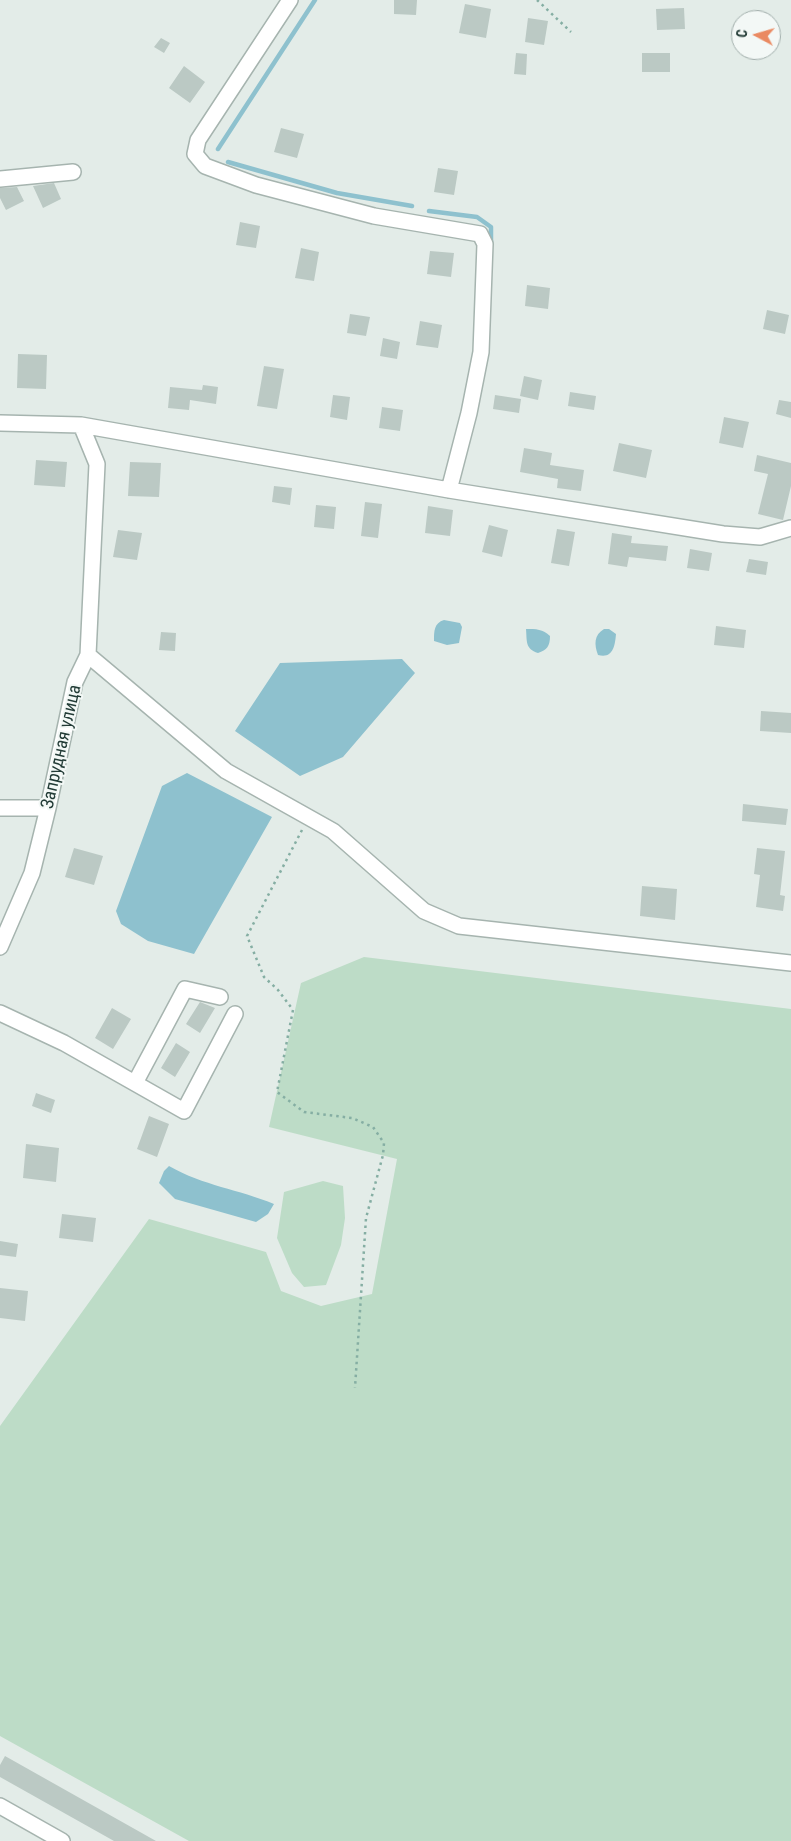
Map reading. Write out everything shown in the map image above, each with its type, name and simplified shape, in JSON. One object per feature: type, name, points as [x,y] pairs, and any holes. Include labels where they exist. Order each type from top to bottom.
[{"type":"street","points":[[290,0],[198,140],[195,154],[205,166],[256,185],[374,216],[480,234],[485,244],[481,352],[469,413],[449,490]]},
{"type":"street","points":[[0,178],[74,172]]},
{"type":"street","points":[[0,422],[81,425],[449,490],[723,534],[760,537],[791,528]]},
{"type":"street","name":"Запрудная улица","points":[[0,947],[32,873],[75,682],[88,655],[97,464],[81,425]]},
{"type":"street","points":[[88,655],[226,771],[333,831],[424,911],[459,926],[791,963]]},
{"type":"street","points":[[0,808],[48,808]]},
{"type":"street","points":[[135,1083],[185,989],[220,997]]},
{"type":"street","points":[[0,1013],[64,1044],[184,1111],[236,1014]]},
{"type":"street","points":[[0,1806],[62,1841]]},
{"type":"path","points":[[537,0],[570,32]]},
{"type":"path","points":[[308,817],[247,936],[264,977],[278,990],[293,1010],[277,1092],[304,1112],[352,1118],[373,1127],[384,1143],[383,1155],[366,1218],[355,1388]]},
{"type":"green space","points":[[364,957],[791,1009],[791,1841],[189,1841],[0,1736],[0,1426],[149,1219],[266,1252],[281,1291],[321,1306],[372,1294],[397,1159],[269,1127],[301,983]]},
{"type":"green space","points":[[323,1181],[343,1186],[345,1218],[341,1245],[326,1285],[304,1287],[292,1273],[277,1238],[284,1192]]},
{"type":"water","points":[[444,620],[460,623],[462,627],[459,643],[447,645],[434,641],[436,625]]},
{"type":"water","points":[[526,629],[539,630],[550,636],[549,645],[546,649],[538,653],[529,647]]},
{"type":"water","points":[[604,629],[609,629],[616,634],[612,650],[603,656],[598,655],[596,644],[598,634]]},
{"type":"water","points":[[402,659],[415,673],[343,757],[300,776],[235,731],[280,663]]},
{"type":"water","points":[[187,773],[272,817],[194,954],[148,941],[121,924],[116,911],[162,786]]},
{"type":"water","points":[[169,1166],[208,1183],[274,1204],[268,1214],[256,1222],[175,1199],[159,1183],[164,1171]]},
{"type":"building","points":[[394,0],[417,0],[416,15],[394,14]]},
{"type":"building","points":[[465,4],[491,9],[486,38],[459,33]]},
{"type":"building","points":[[684,8],[685,29],[657,30],[656,9]]},
{"type":"building","points":[[528,18],[548,21],[544,45],[525,42]]},
{"type":"building","points":[[161,38],[170,43],[164,53],[154,47]]},
{"type":"building","points":[[516,53],[527,54],[526,75],[514,74]]},
{"type":"building","points":[[642,53],[670,53],[670,72],[642,72]]},
{"type":"building","points":[[184,66],[205,82],[190,103],[169,88]]},
{"type":"building","points":[[281,128],[304,134],[297,158],[274,152]]},
{"type":"building","points":[[438,168],[458,171],[454,195],[434,192]]},
{"type":"building","points":[[54,183],[61,199],[43,208],[33,186]]},
{"type":"building","points":[[17,187],[24,201],[6,210],[0,198],[0,188]]},
{"type":"building","points":[[240,222],[260,226],[256,248],[236,245]]},
{"type":"building","points":[[301,248],[319,252],[314,281],[295,278]]},
{"type":"building","points":[[430,251],[454,253],[451,277],[427,274]]},
{"type":"building","points":[[527,285],[550,288],[548,309],[525,306]]},
{"type":"building","points":[[767,310],[789,315],[785,334],[763,329]]},
{"type":"building","points":[[350,314],[370,317],[366,336],[347,333]]},
{"type":"building","points":[[420,321],[442,325],[438,348],[416,345]]},
{"type":"building","points":[[383,338],[400,342],[397,359],[380,356]]},
{"type":"building","points":[[18,354],[47,355],[46,389],[17,388]]},
{"type":"building","points":[[264,366],[284,369],[277,409],[257,406]]},
{"type":"building","points":[[524,376],[542,380],[538,400],[520,396]]},
{"type":"building","points":[[203,385],[218,387],[216,404],[190,400],[189,410],[168,408],[170,387],[202,390]]},
{"type":"building","points":[[570,392],[596,396],[594,410],[568,406]]},
{"type":"building","points":[[333,395],[350,397],[347,420],[330,417]]},
{"type":"building","points":[[495,395],[521,399],[519,413],[493,409]]},
{"type":"building","points":[[779,400],[791,402],[791,418],[776,414]]},
{"type":"building","points":[[382,407],[403,410],[400,431],[379,428]]},
{"type":"building","points":[[724,417],[749,422],[743,448],[719,443]]},
{"type":"building","points":[[619,443],[652,450],[646,478],[613,471]]},
{"type":"building","points":[[524,448],[552,453],[550,465],[584,470],[581,491],[557,488],[558,479],[520,472]]},
{"type":"building","points":[[757,455],[791,463],[791,486],[783,520],[758,514],[768,474],[754,471]]},
{"type":"building","points":[[36,460],[67,462],[65,487],[34,485]]},
{"type":"building","points":[[130,462],[161,463],[159,497],[128,496]]},
{"type":"building","points":[[274,486],[292,488],[290,505],[272,502]]},
{"type":"building","points":[[365,502],[382,504],[378,538],[361,536]]},
{"type":"building","points":[[316,505],[336,507],[334,529],[314,527]]},
{"type":"building","points":[[428,506],[453,510],[450,536],[425,533]]},
{"type":"building","points":[[489,525],[508,530],[502,557],[482,552]]},
{"type":"building","points":[[557,529],[575,532],[569,566],[551,563]]},
{"type":"building","points":[[118,530],[142,533],[137,560],[113,557]]},
{"type":"building","points":[[612,533],[632,536],[631,543],[668,546],[666,561],[629,557],[627,567],[608,564]]},
{"type":"building","points":[[690,549],[712,553],[709,571],[687,568]]},
{"type":"building","points":[[749,559],[768,562],[766,575],[746,572]]},
{"type":"building","points":[[716,626],[746,630],[744,648],[714,645]]},
{"type":"building","points":[[161,632],[176,633],[175,651],[159,650]]},
{"type":"building","points":[[761,711],[791,713],[791,733],[760,731]]},
{"type":"building","points":[[743,804],[788,809],[786,825],[742,821]]},
{"type":"building","points":[[74,848],[103,856],[94,885],[65,877]]},
{"type":"building","points":[[757,848],[785,851],[780,895],[785,896],[783,911],[756,907],[760,875],[754,874]]},
{"type":"building","points":[[642,886],[677,889],[675,920],[640,916]]},
{"type":"building","points":[[200,1002],[215,1008],[200,1033],[186,1024]]},
{"type":"building","points":[[112,1008],[131,1019],[113,1049],[95,1038]]},
{"type":"building","points":[[176,1043],[190,1052],[175,1077],[161,1068]]},
{"type":"building","points":[[36,1093],[55,1100],[51,1113],[32,1106]]},
{"type":"building","points":[[149,1116],[169,1124],[157,1157],[137,1149]]},
{"type":"building","points":[[26,1144],[59,1148],[56,1182],[23,1178]]},
{"type":"building","points":[[62,1214],[96,1218],[93,1242],[59,1238]]},
{"type":"building","points":[[0,1241],[18,1244],[16,1257],[0,1255]]},
{"type":"building","points":[[0,1288],[28,1291],[25,1321],[0,1318]]},
{"type":"building","points":[[5,1756],[156,1841],[114,1841],[0,1777],[0,1765]]},
{"type":"waterway","points":[[218,149],[315,0]]},
{"type":"waterway","points":[[228,162],[337,193],[412,206]]},
{"type":"waterway","points":[[429,211],[477,217],[491,227],[491,245]]}]
